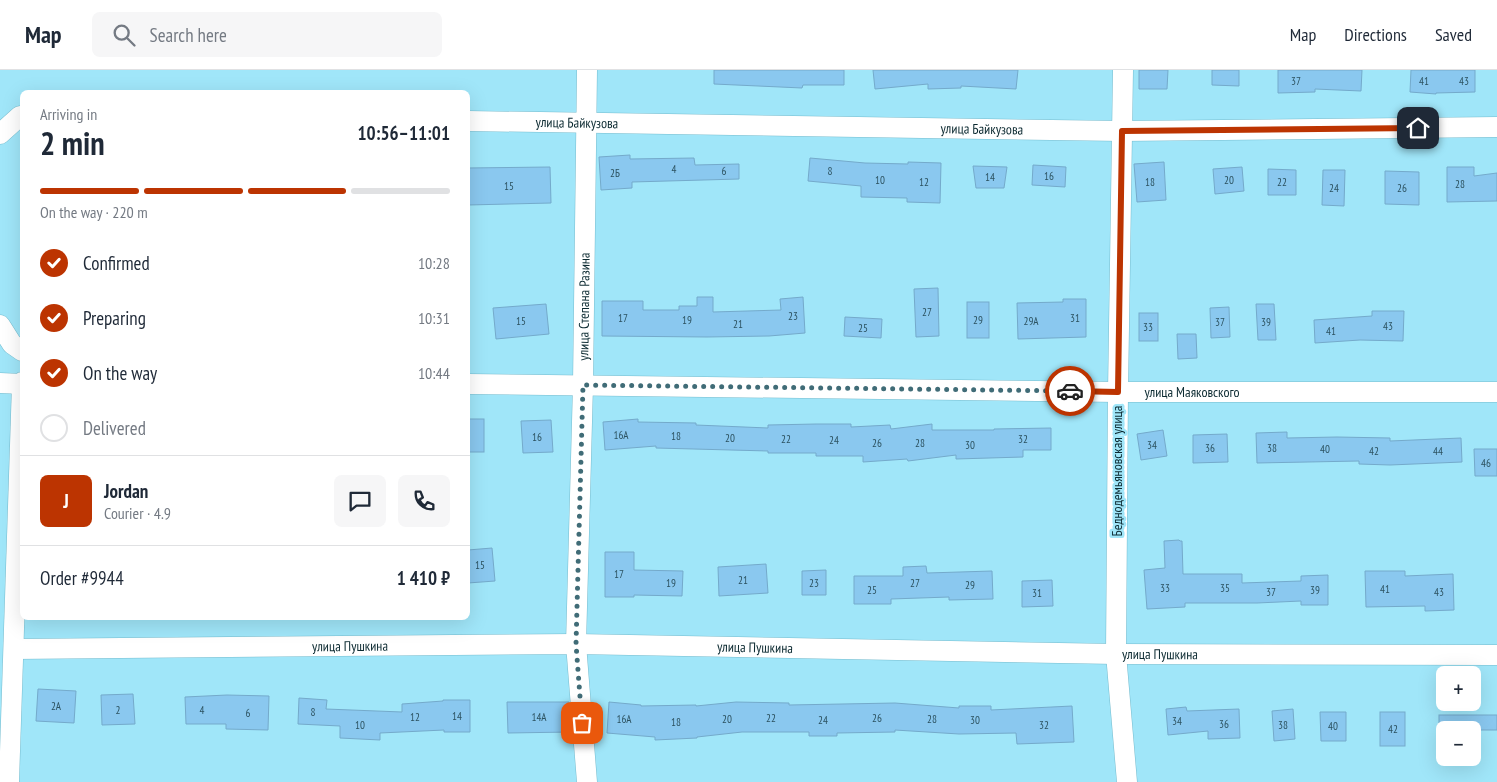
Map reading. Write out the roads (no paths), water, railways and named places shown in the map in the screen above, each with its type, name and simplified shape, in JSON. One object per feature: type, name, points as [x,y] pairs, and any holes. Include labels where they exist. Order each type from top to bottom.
[{"type":"street","name":"улица Степана Разина","points":[[587,70],[583,385],[576,644],[587,782]]},
{"type":"street","name":"Беднодемьяновская улица","points":[[1123,70],[1116,654],[1127,782]]},
{"type":"street","points":[[0,134],[20,116]]},
{"type":"street","name":"улица Байкузова","points":[[470,121],[1122,131],[1497,127]]},
{"type":"street","points":[[0,325],[12,344],[20,350]]},
{"type":"street","points":[[0,383],[20,383]]},
{"type":"street","name":"улица Маяковского","points":[[470,384],[1118,392],[1497,392]]},
{"type":"street","points":[[9,782],[14,649],[8,549],[20,407]]},
{"type":"street","name":"улица Пушкина","points":[[14,649],[576,644],[1116,654],[1497,655]]}]
